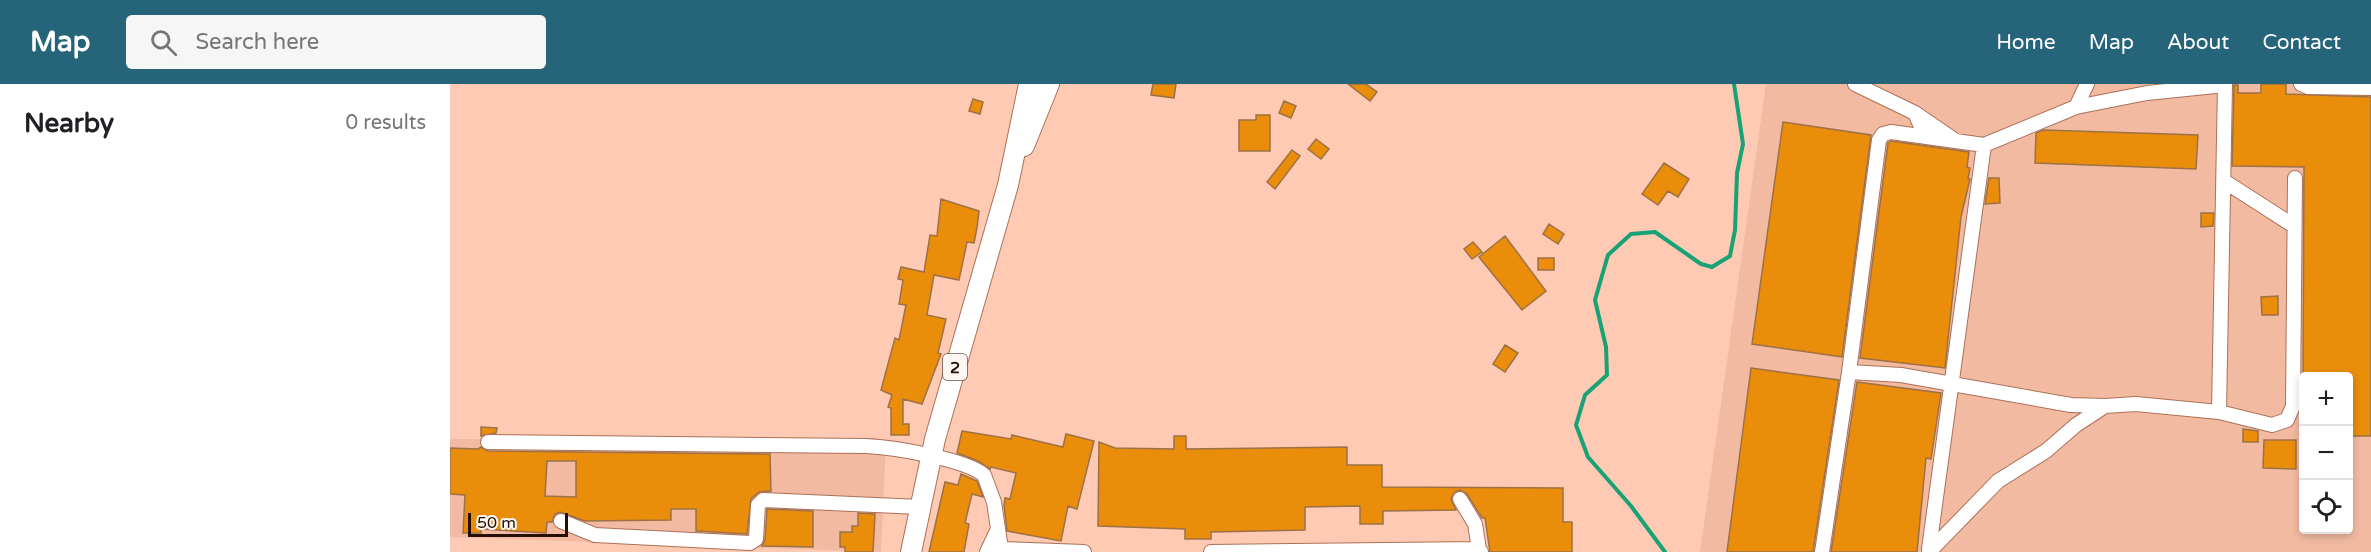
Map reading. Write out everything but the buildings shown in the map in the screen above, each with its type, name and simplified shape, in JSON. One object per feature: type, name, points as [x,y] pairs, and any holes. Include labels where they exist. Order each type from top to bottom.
[{"type":"highway","points":[[1008,185],[1008,131],[1019,84]]},
{"type":"highway","name":"2","points":[[911,552],[931,457],[1008,185],[1029,84]]},
{"type":"highway","name":"2","points":[[1008,185],[1049,84]]},
{"type":"lane","points":[[1855,84],[1915,113],[1955,140]]},
{"type":"lane","points":[[2076,106],[2087,84]]},
{"type":"lane","points":[[1822,552],[1880,141],[1883,134],[1891,132],[1984,145],[2076,106],[2147,93],[2225,84],[2219,412]]},
{"type":"lane","points":[[2301,84],[2308,87],[2371,88]]},
{"type":"lane","points":[[1915,113],[1925,136]]},
{"type":"lane","points":[[1929,550],[1954,385],[1965,271],[1984,145]]},
{"type":"lane","points":[[1849,372],[1901,375],[2071,405],[2136,404],[2219,412],[2272,425],[2283,423],[2291,415],[2295,178]]},
{"type":"lane","points":[[2224,181],[2294,226]]},
{"type":"lane","points":[[1929,550],[1998,481],[2046,451],[2076,425],[2105,406]]},
{"type":"lane","points":[[488,442],[894,448],[968,466],[984,475],[994,502],[997,531],[1002,550],[1084,552]]},
{"type":"lane","points":[[1210,552],[1480,551],[1475,524],[1460,499]]},
{"type":"lane","points":[[561,521],[595,535],[750,543],[756,539],[758,505],[763,500],[920,507]]},
{"type":"lane","points":[[987,552],[997,531]]},
{"type":"shaded area","points":[[1766,84],[2371,84],[2371,552],[1700,552]]},
{"type":"shaded area","points":[[450,439],[886,441],[881,552],[450,537]]},
{"type":"waterway","points":[[1665,552],[1631,506],[1588,457],[1576,425],[1585,395],[1607,375],[1606,347],[1595,300],[1608,255],[1631,234],[1655,232],[1701,264],[1712,267],[1730,256],[1735,230],[1737,173],[1743,144],[1734,84]]}]
